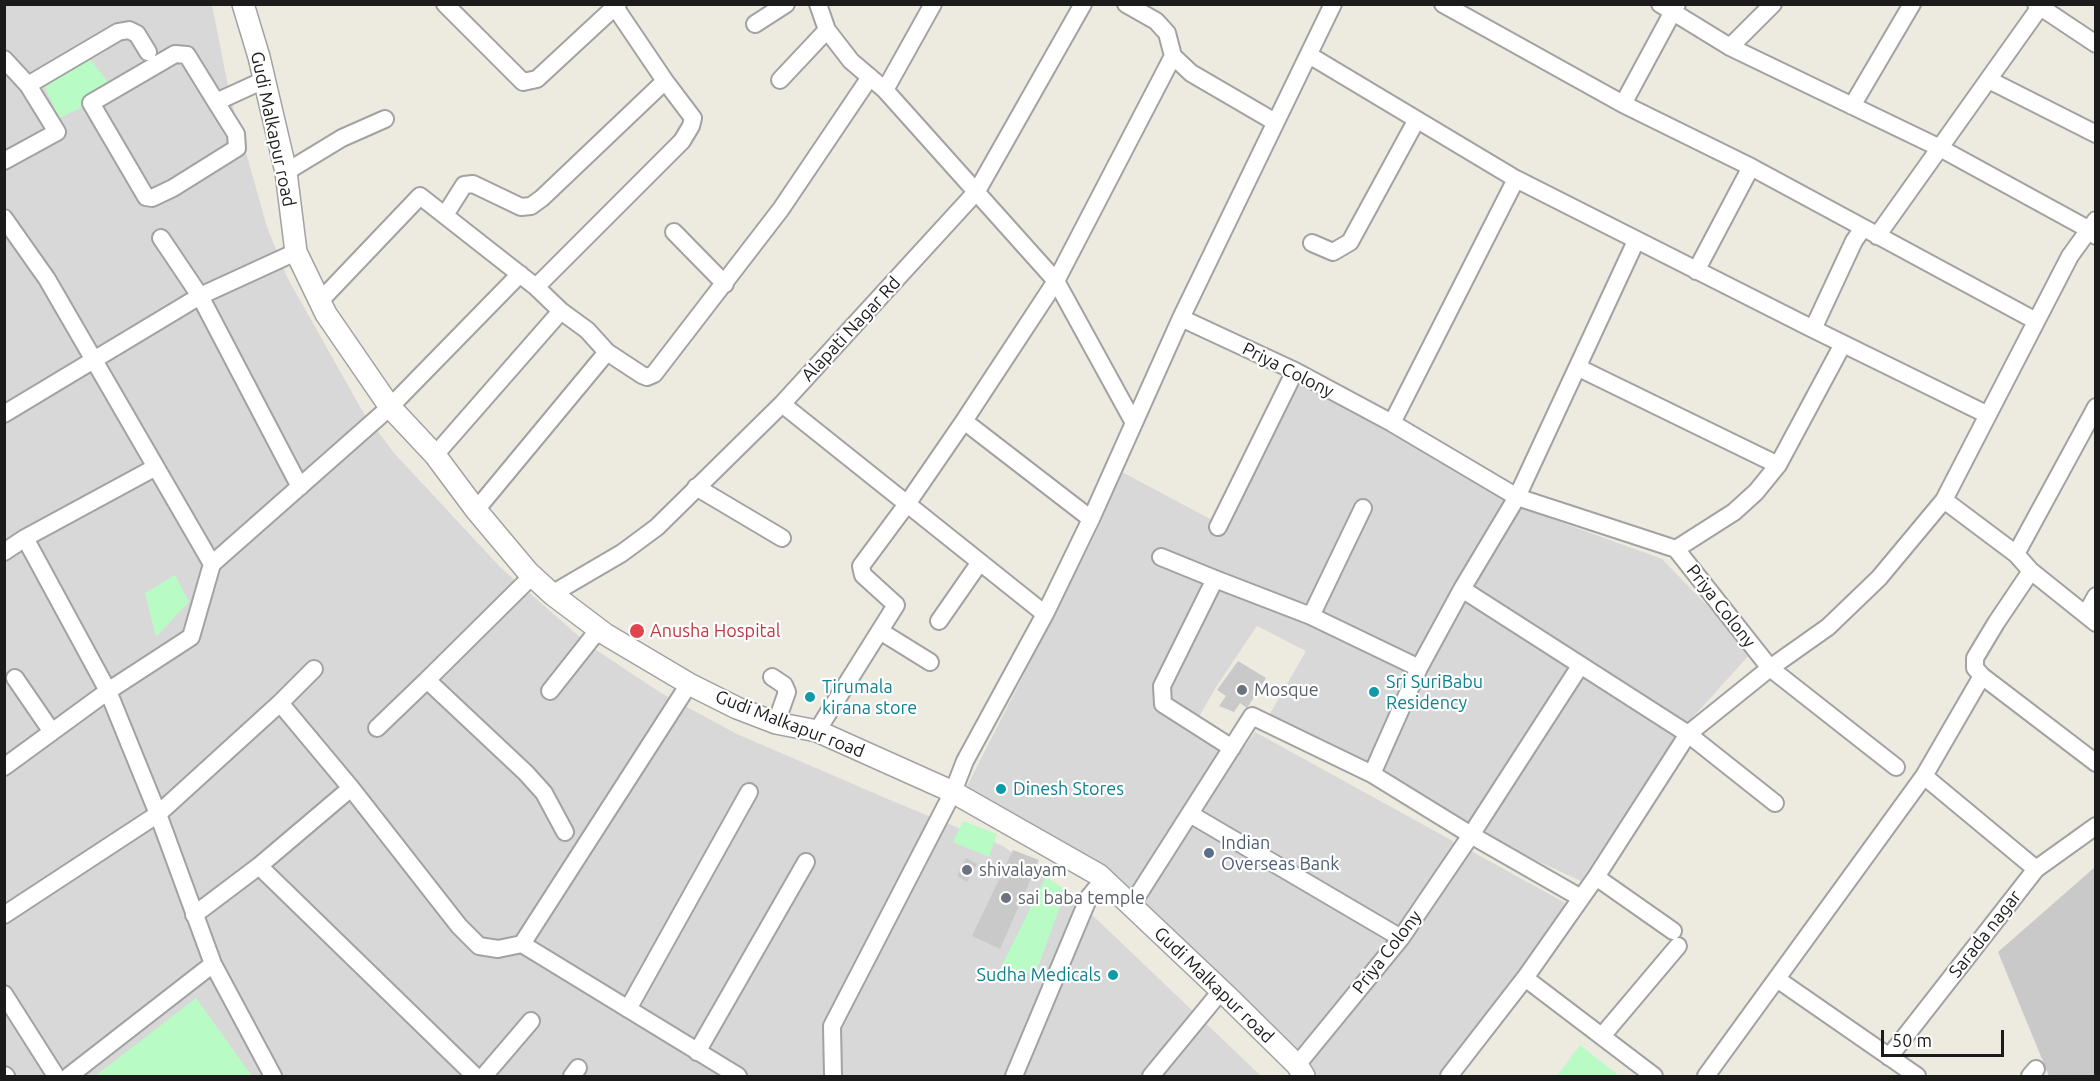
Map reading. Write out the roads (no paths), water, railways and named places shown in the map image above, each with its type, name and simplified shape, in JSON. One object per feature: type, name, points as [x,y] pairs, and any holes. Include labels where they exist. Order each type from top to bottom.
[{"type":"street","name":"Gudi Malkapur road","points":[[243,4],[286,172],[296,252],[326,314],[390,406],[435,455],[476,510],[532,576],[599,629],[689,684],[737,708],[776,723],[817,731],[953,792],[1031,835],[1103,880],[1221,991],[1300,1071]]},
{"type":"street","points":[[445,4],[523,82],[537,80],[617,6],[664,81],[693,118],[682,141],[537,287]]},
{"type":"street","points":[[755,24],[786,4]]},
{"type":"street","points":[[819,4],[827,30],[851,61],[885,90],[1056,281],[1134,423]]},
{"type":"street","points":[[885,90],[933,4]]},
{"type":"street","name":"Alapati Nagar Rd","points":[[552,594],[641,540],[782,404],[977,191],[1083,4]]},
{"type":"street","points":[[1126,4],[1156,21],[1167,33],[1173,56],[1191,73],[1275,122]]},
{"type":"street","points":[[833,1077],[832,1026],[953,792],[965,761],[1045,614],[1091,519],[1181,318],[1333,4]]},
{"type":"street","points":[[1443,4],[1623,104],[1751,167],[2036,321]]},
{"type":"street","points":[[1730,47],[1773,4]]},
{"type":"street","points":[[1852,106],[1912,4]]},
{"type":"street","points":[[1813,329],[1854,241],[1870,232],[1940,148],[2038,6],[2096,44]]},
{"type":"street","points":[[1449,1077],[1524,978],[1596,877],[1688,734],[1770,668],[1828,627],[1879,578],[1944,500],[2070,256],[2093,228],[1940,148],[1730,47],[1670,7],[1623,104]]},
{"type":"street","points":[[28,85],[118,32],[129,30],[137,34],[148,52]]},
{"type":"street","points":[[780,80],[827,30]]},
{"type":"street","points":[[175,54],[186,55],[216,102],[236,134],[237,148],[152,198],[146,197],[91,103],[175,54]]},
{"type":"street","points":[[1309,55],[1516,179],[1988,415]]},
{"type":"street","points":[[817,731],[896,605],[863,576],[861,566],[908,504],[1056,281],[1173,56]]},
{"type":"street","points":[[4,59],[28,85],[57,132],[4,161]]},
{"type":"street","points":[[320,301],[420,196],[537,287],[561,311],[587,330],[608,352],[647,377],[654,374],[781,209],[870,77]]},
{"type":"street","points":[[216,102],[264,80]]},
{"type":"street","points":[[1989,80],[2096,134]]},
{"type":"street","points":[[445,215],[464,185],[472,184],[521,207],[531,206],[664,81]]},
{"type":"street","points":[[286,172],[342,138],[385,119]]},
{"type":"street","points":[[1312,243],[1333,252],[1350,242],[1416,121]]},
{"type":"street","points":[[1696,271],[1751,167]]},
{"type":"street","points":[[1392,423],[1516,179]]},
{"type":"street","points":[[4,218],[47,279],[212,564]]},
{"type":"street","points":[[674,232],[724,284]]},
{"type":"street","points":[[161,238],[200,296],[300,487]]},
{"type":"street","points":[[1372,774],[1419,668],[1462,588],[1517,497],[1579,368],[1636,241]]},
{"type":"street","points":[[4,414],[200,296],[296,252]]},
{"type":"street","points":[[4,767],[108,691],[191,637],[212,564],[390,406],[520,274]]},
{"type":"street","points":[[435,455],[561,311]]},
{"type":"street","name":"Priya Colony","points":[[1181,318],[1295,371],[1392,423],[1517,497],[1677,549],[1770,668],[1896,767]]},
{"type":"street","points":[[1677,549],[1734,512],[1756,492],[1778,465],[1843,344]]},
{"type":"street","points":[[476,510],[608,352]]},
{"type":"street","points":[[1579,368],[1778,465]]},
{"type":"street","points":[[1218,527],[1295,371]]},
{"type":"street","points":[[782,404],[1045,614]]},
{"type":"street","points":[[2016,554],[2096,407]]},
{"type":"street","points":[[964,421],[1091,519]]},
{"type":"street","points":[[4,552],[25,538],[156,467]]},
{"type":"street","points":[[696,487],[782,538]]},
{"type":"street","points":[[1944,500],[2016,554],[2031,571],[2090,619],[2096,596]]},
{"type":"street","points":[[1311,616],[1363,508]]},
{"type":"street","points":[[25,538],[108,691],[158,814],[213,964],[273,1077]]},
{"type":"street","points":[[1161,556],[1311,616],[1419,668]]},
{"type":"street","points":[[939,621],[980,562]]},
{"type":"street","points":[[2031,571],[1975,658],[1975,668],[1982,676],[2096,763]]},
{"type":"street","points":[[377,728],[532,576]]},
{"type":"street","points":[[1215,579],[1162,686],[1162,704],[1232,748]]},
{"type":"street","points":[[1462,588],[1688,734],[1775,803]]},
{"type":"street","points":[[550,691],[599,629]]},
{"type":"street","points":[[880,631],[930,662]]},
{"type":"street","name":"Priya Colony","points":[[1300,1071],[1401,938],[1471,835],[1580,666]]},
{"type":"street","points":[[4,915],[158,814],[314,669]]},
{"type":"street","points":[[1706,1077],[1924,776],[1982,676]]},
{"type":"street","points":[[15,678],[52,732]]},
{"type":"street","points":[[772,678],[782,683],[787,692],[776,723]]},
{"type":"street","points":[[427,680],[526,773],[544,793],[565,832]]},
{"type":"street","points":[[522,944],[689,684]]},
{"type":"street","points":[[279,703],[351,788],[459,926],[479,946],[498,949],[522,944],[738,1077]]},
{"type":"street","points":[[1131,906],[1252,716],[1372,774],[1471,835],[1581,898]]},
{"type":"street","points":[[1924,776],[2036,869]]},
{"type":"street","points":[[194,915],[259,866],[351,788]]},
{"type":"street","points":[[628,1009],[749,792]]},
{"type":"street","points":[[1190,814],[1401,938]]},
{"type":"street","name":"Sarada nagar","points":[[1889,1057],[2036,869],[2096,826]]},
{"type":"street","points":[[697,1052],[806,862]]},
{"type":"street","points":[[259,866],[488,1075],[531,1021]]},
{"type":"street","points":[[1596,877],[1675,939],[1602,1036]]},
{"type":"street","points":[[1014,1077],[1089,897],[1103,880]]},
{"type":"street","points":[[69,1077],[213,964]]},
{"type":"street","points":[[1524,978],[1654,1077]]},
{"type":"street","points":[[1777,979],[1917,1077]]},
{"type":"street","points":[[1151,1077],[1221,991]]},
{"type":"street","points":[[4,994],[56,1077]]},
{"type":"place","name":"Anusha Hospital","points":[[637,631]]},
{"type":"place","name":"Mosque","points":[[1242,690]]},
{"type":"place","name":"Sri SuriBabu Residency","points":[[1374,692]]},
{"type":"place","name":"Tirumala kirana store","points":[[810,697]]},
{"type":"place","name":"Dinesh Stores","points":[[1001,789]]},
{"type":"place","name":"Indian Overseas Bank","points":[[1209,853]]},
{"type":"place","name":"shivalayam","points":[[967,870]]},
{"type":"place","name":"sai baba temple","points":[[1006,898]]},
{"type":"place","name":"Sudha Medicals","points":[[1113,975]]}]
